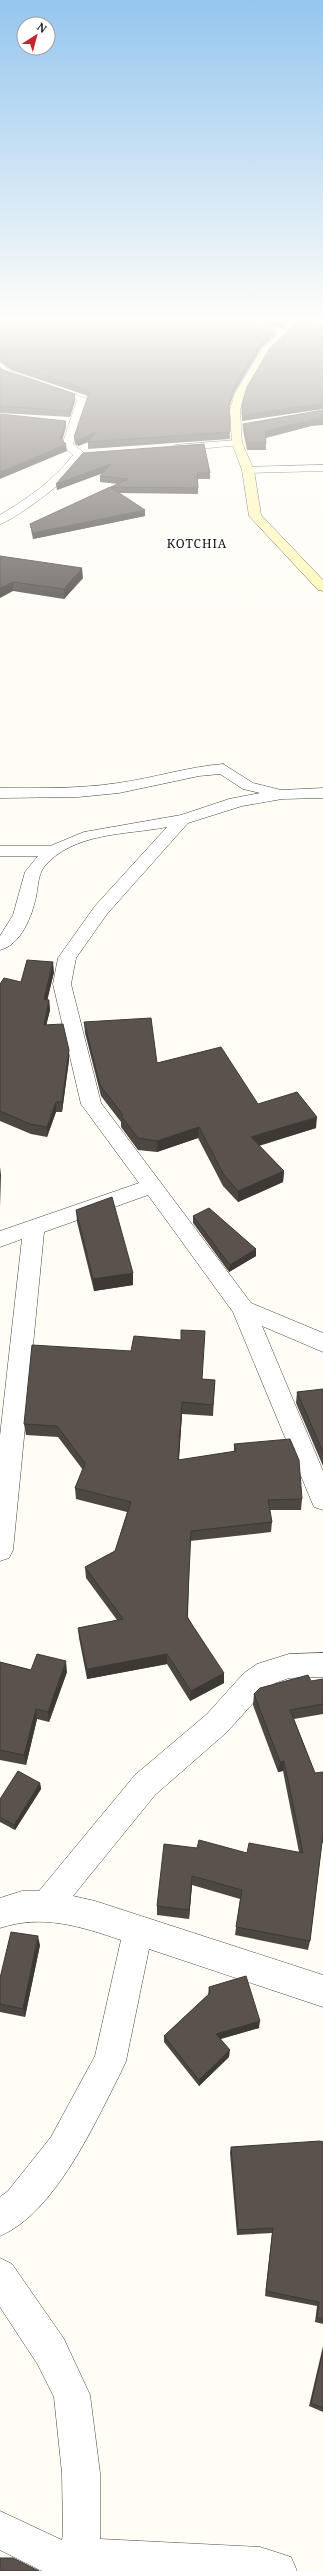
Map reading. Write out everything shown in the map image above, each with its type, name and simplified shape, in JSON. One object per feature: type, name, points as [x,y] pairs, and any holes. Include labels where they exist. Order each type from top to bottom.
[{"type":"main road","points":[[238,441],[237,444],[248,470],[255,516],[323,587]]},
{"type":"street","points":[[68,441],[67,445],[79,454],[93,453]]},
{"type":"street","points":[[167,449],[237,444]]},
{"type":"street","points":[[0,520],[34,499],[66,474],[79,454]]},
{"type":"street","points":[[248,470],[323,468]]},
{"type":"street","points":[[0,793],[78,792],[119,788],[199,771],[223,769],[235,775],[248,786],[291,794]]},
{"type":"street","points":[[0,945],[12,937],[26,903],[34,868],[51,851],[82,837],[128,826],[182,820],[241,801],[291,794],[323,793]]},
{"type":"street","points":[[182,820],[101,910],[67,958],[62,984],[91,1104],[243,1309],[323,1500]]},
{"type":"street","points":[[0,851],[51,851]]},
{"type":"street","points":[[0,1239],[152,1186]]},
{"type":"street","points":[[0,1550],[34,1227]]},
{"type":"street","points":[[243,1309],[323,1343]]},
{"type":"street","points":[[46,1906],[145,1785],[217,1723],[254,1682],[267,1673],[290,1666],[323,1664]]},
{"type":"street","points":[[0,1914],[22,1906],[46,1906],[95,1916],[323,1991]]},
{"type":"street","points":[[0,2219],[20,2203],[63,2149],[110,2061],[138,1930]]},
{"type":"street","points":[[0,2276],[51,2352],[72,2394],[80,2473],[82,2533],[78,2557]]},
{"type":"street","points":[[0,2530],[67,2563],[78,2557],[260,2567],[277,2571]]},
{"type":"building","points":[[0,441],[63,441],[66,444],[0,472]]},
{"type":"building","points":[[247,441],[266,441],[266,443],[247,443]]},
{"type":"building","points":[[204,444],[210,473],[197,473],[198,488],[111,487],[128,479],[100,476],[111,464],[56,484],[83,453]]},
{"type":"building","points":[[110,487],[145,510],[33,533],[30,524]]},
{"type":"building","points":[[0,556],[82,568],[64,589],[13,582],[0,588]]},
{"type":"building","points":[[27,960],[53,962],[44,999],[49,1000],[44,1025],[63,1024],[69,1050],[62,1102],[56,1102],[47,1127],[30,1124],[0,1111],[0,984],[4,978],[21,982]]},
{"type":"building","points":[[151,1018],[157,1063],[221,1047],[258,1104],[297,1092],[317,1117],[251,1137],[284,1171],[238,1191],[224,1175],[199,1127],[157,1141],[138,1138],[121,1116],[123,1115],[100,1085],[84,1022]]},
{"type":"building","points":[[112,1197],[133,1273],[93,1279],[76,1210]]},
{"type":"building","points":[[209,1208],[256,1249],[230,1265],[193,1216]]},
{"type":"building","points":[[181,1330],[205,1331],[202,1379],[215,1380],[213,1405],[182,1402],[178,1460],[236,1451],[234,1444],[290,1439],[299,1460],[302,1499],[268,1500],[272,1522],[191,1531],[187,1617],[224,1673],[191,1691],[167,1654],[87,1669],[78,1628],[123,1619],[85,1567],[115,1551],[131,1502],[75,1488],[85,1463],[57,1426],[24,1424],[32,1345],[131,1351],[134,1336],[181,1340]]},
{"type":"building","points":[[323,1389],[323,1452],[297,1392]]},
{"type":"building","points":[[37,1654],[66,1661],[48,1712],[36,1709],[24,1755],[0,1750],[0,1662],[31,1670]]},
{"type":"building","points":[[308,1675],[311,1681],[323,1679],[323,1704],[290,1710],[315,1773],[323,1772],[323,1834],[310,1941],[236,1927],[242,1890],[192,1876],[189,1910],[157,1906],[164,1844],[197,1848],[199,1840],[247,1853],[249,1843],[303,1853],[284,1761],[280,1762],[254,1694],[260,1688]]},
{"type":"building","points":[[18,1771],[40,1783],[14,1825],[0,1817],[0,1799]]},
{"type":"building","points":[[11,1932],[38,1936],[23,2009],[0,2004],[0,1978]]},
{"type":"building","points":[[246,1976],[260,2021],[216,2034],[230,2050],[199,2080],[164,2036],[210,1993],[209,1987]]},
{"type":"building","points":[[323,2142],[323,2319],[317,2318],[319,2302],[266,2291],[273,2228],[238,2230],[231,2147]]},
{"type":"building","points":[[323,2351],[323,2408],[311,2403]]},
{"type":"building","points":[[0,2558],[13,2558],[39,2571],[0,2571]]},
{"type":"district","name":"KOTCHIA","points":[[197,544]]}]
